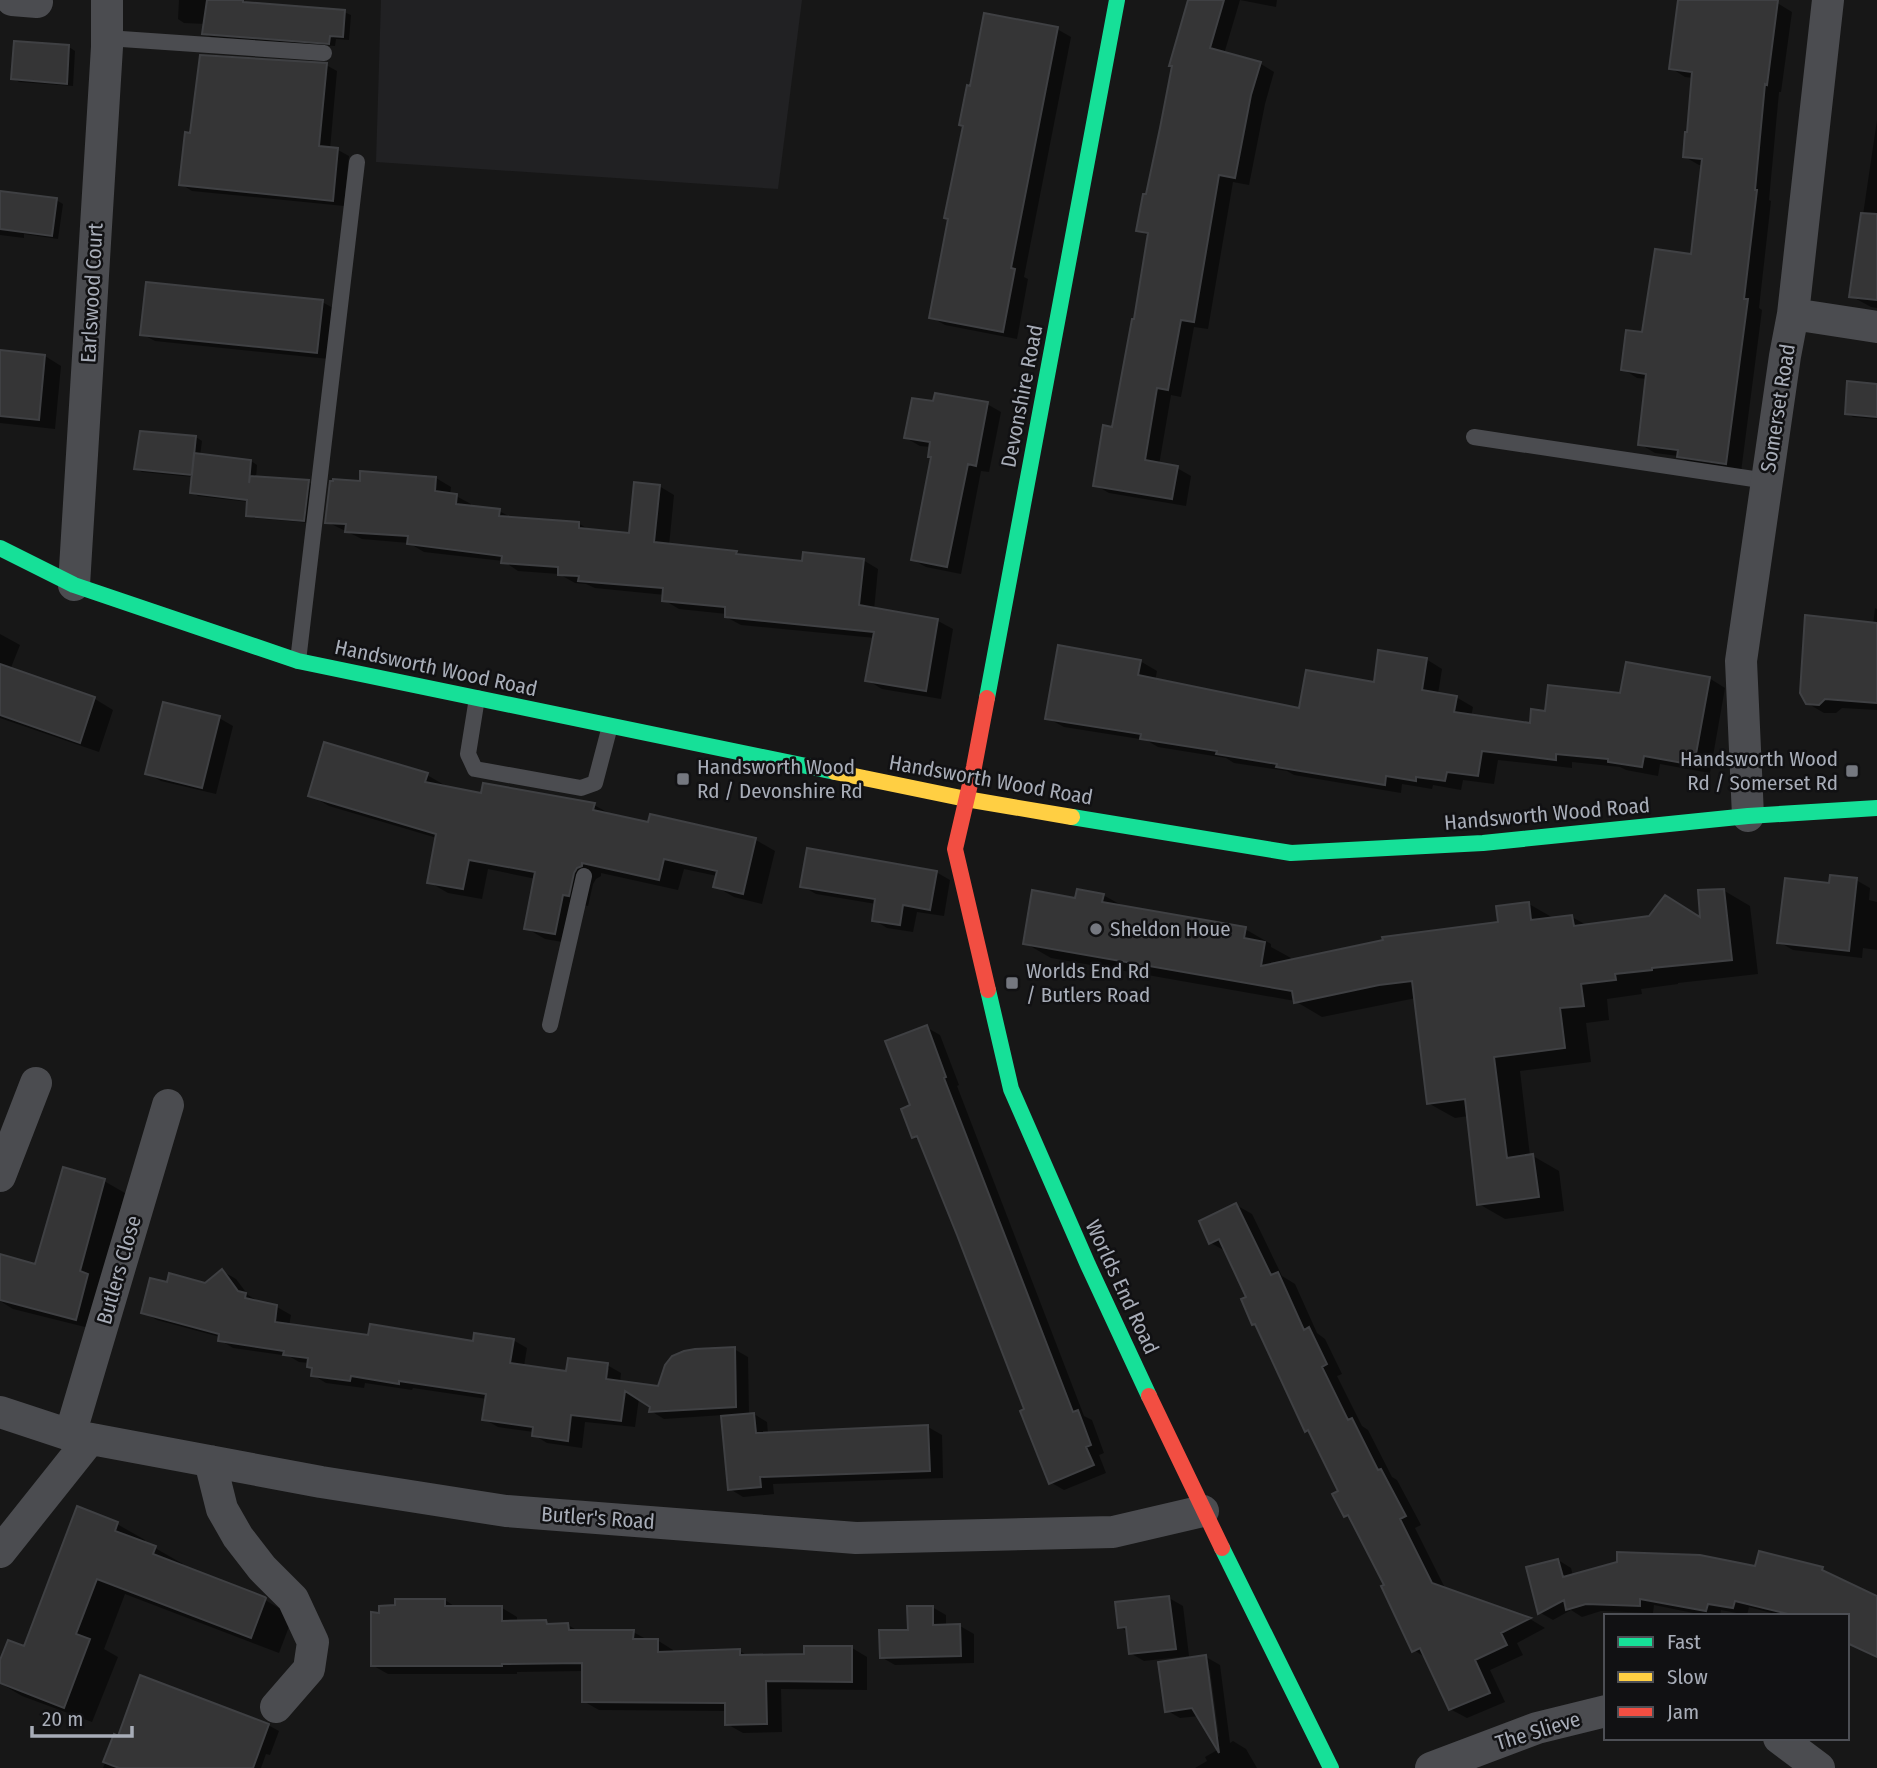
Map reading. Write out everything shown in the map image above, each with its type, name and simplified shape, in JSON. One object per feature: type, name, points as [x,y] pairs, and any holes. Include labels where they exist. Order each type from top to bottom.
[{"type":"main road","name":"Devonshire Road","points":[[966,799],[1117,0]]},
{"type":"main road","name":"Handsworth Wood Road","points":[[0,548],[74,585],[298,661],[966,799],[1291,853],[1483,844],[1748,816],[1877,808]]},
{"type":"main road","name":"Worlds End Road","points":[[966,799],[955,849],[1011,1089],[1088,1265],[1203,1511],[1331,1768]]},
{"type":"street","name":"Earlswood Court","points":[[74,585],[107,38],[107,0]]},
{"type":"street","name":"Somerset Road","points":[[1748,816],[1741,662],[1793,314],[1828,0]]},
{"type":"street","points":[[1793,314],[1877,327]]},
{"type":"street","points":[[0,1176],[36,1083]]},
{"type":"street","name":"Butlers Close","points":[[80,1437],[168,1105]]},
{"type":"street","name":"Butler's Road","points":[[0,1412],[80,1437],[321,1482],[506,1511],[856,1538],[1113,1532],[1203,1511]]},
{"type":"street","points":[[0,1552],[80,1437]]},
{"type":"street","points":[[210,1461],[222,1509],[237,1537],[262,1569],[293,1599],[313,1642],[309,1669],[276,1707]]},
{"type":"street","name":"The Slieve","points":[[1431,1768],[1537,1728],[1604,1711]]},
{"type":"street","points":[[1782,1740],[1819,1768]]},
{"type":"lane","points":[[107,38],[324,53]]},
{"type":"lane","points":[[298,661],[357,162]]},
{"type":"lane","points":[[1475,437],[1767,481]]},
{"type":"lane","points":[[477,698],[468,754],[475,769],[598,789],[610,726]]},
{"type":"lane","points":[[550,1025],[584,876]]},
{"type":"shaded area","points":[[381,0],[802,0],[778,189],[376,162]]},
{"type":"building","points":[[207,0],[243,0],[345,10],[343,37],[330,36],[329,44],[202,34]]},
{"type":"building","points":[[1188,0],[1224,0],[1210,48],[1261,62],[1251,95],[1235,178],[1219,175],[1194,322],[1181,320],[1168,390],[1157,388],[1145,460],[1178,466],[1172,499],[1093,486],[1103,425],[1112,427],[1134,319],[1148,233],[1136,231],[1160,128],[1172,66],[1169,66]]},
{"type":"building","points":[[1678,0],[1778,0],[1767,85],[1765,84],[1757,190],[1744,299],[1748,299],[1726,464],[1677,457],[1678,450],[1638,445],[1646,374],[1621,370],[1626,330],[1642,332],[1655,249],[1691,254],[1702,159],[1683,157],[1692,72],[1669,69]]},
{"type":"building","points":[[984,13],[1058,27],[1011,268],[1015,269],[1003,332],[929,318],[948,219],[944,218],[963,126],[959,125],[967,85],[970,86]]},
{"type":"building","points":[[14,41],[69,45],[67,84],[11,79]]},
{"type":"building","points":[[200,55],[327,63],[319,146],[338,148],[333,201],[179,185],[185,132],[190,133]]},
{"type":"building","points":[[0,191],[57,198],[52,236],[0,229]]},
{"type":"building","points":[[1861,213],[1877,214],[1877,300],[1849,297]]},
{"type":"building","points":[[146,282],[323,300],[317,353],[140,335]]},
{"type":"building","points":[[0,350],[45,355],[39,420],[0,416]]},
{"type":"building","points":[[1847,381],[1877,384],[1877,417],[1845,414]]},
{"type":"building","points":[[935,393],[988,402],[976,466],[968,464],[947,567],[911,560],[931,457],[928,457],[930,442],[904,438],[912,398],[933,401]]},
{"type":"building","points":[[140,431],[196,436],[192,475],[134,469]]},
{"type":"building","points":[[194,453],[251,460],[249,483],[250,476],[309,480],[304,521],[246,516],[247,500],[190,493]]},
{"type":"building","points":[[360,471],[436,477],[435,491],[457,494],[456,504],[500,509],[499,516],[579,522],[579,528],[629,533],[634,482],[660,485],[654,542],[802,561],[803,552],[864,559],[859,605],[938,619],[926,691],[865,681],[874,632],[725,617],[725,607],[662,601],[663,588],[578,581],[579,576],[558,575],[558,567],[501,563],[502,556],[407,544],[408,536],[345,532],[346,524],[325,523],[330,481],[360,481]]},
{"type":"building","points":[[1805,615],[1877,623],[1877,703],[1825,699],[1819,705],[1806,704],[1800,693]]},
{"type":"building","points":[[1058,645],[1141,660],[1138,675],[1299,708],[1306,670],[1374,682],[1378,650],[1427,658],[1422,690],[1457,696],[1454,712],[1530,723],[1531,709],[1545,711],[1548,685],[1620,693],[1626,662],[1710,677],[1694,765],[1644,756],[1642,767],[1608,762],[1608,759],[1556,754],[1556,760],[1482,751],[1478,776],[1447,772],[1445,781],[1416,777],[1416,781],[1386,776],[1385,785],[1276,767],[1277,764],[1216,754],[1217,751],[1140,739],[1141,734],[1045,719]]},
{"type":"building","points":[[0,664],[95,697],[80,743],[0,715]]},
{"type":"building","points":[[163,702],[220,716],[202,788],[145,774]]},
{"type":"building","points":[[324,742],[428,773],[425,782],[481,793],[483,783],[595,803],[593,810],[648,822],[650,814],[756,838],[743,894],[713,887],[717,871],[664,859],[659,880],[582,863],[574,873],[569,896],[563,895],[555,934],[524,929],[535,872],[469,860],[463,889],[427,883],[436,834],[308,796]]},
{"type":"building","points":[[807,848],[937,871],[930,910],[903,905],[900,925],[872,921],[875,899],[800,887]]},
{"type":"building","points":[[1830,875],[1857,878],[1849,951],[1777,943],[1785,878],[1829,883]]},
{"type":"building","points":[[1077,889],[1104,894],[1102,902],[1246,927],[1244,938],[1265,942],[1261,966],[1383,940],[1382,937],[1498,922],[1496,906],[1529,902],[1531,920],[1572,915],[1574,926],[1649,916],[1665,895],[1700,917],[1698,890],[1724,889],[1732,960],[1652,968],[1615,974],[1616,980],[1581,984],[1584,1006],[1560,1008],[1565,1048],[1494,1057],[1507,1158],[1533,1154],[1539,1197],[1477,1205],[1465,1099],[1427,1104],[1412,981],[1379,985],[1294,1003],[1292,991],[1023,944],[1032,890],[1075,898]]},
{"type":"building","points":[[927,1025],[946,1077],[944,1078],[1073,1412],[1078,1410],[1091,1445],[1086,1447],[1094,1465],[1049,1484],[1020,1411],[1024,1409],[957,1235],[917,1136],[912,1138],[901,1109],[910,1105],[885,1041]]},
{"type":"building","points":[[63,1167],[105,1179],[80,1271],[88,1274],[76,1320],[0,1300],[0,1254],[35,1264]]},
{"type":"building","points":[[1236,1203],[1271,1275],[1278,1272],[1304,1330],[1309,1327],[1327,1364],[1322,1367],[1348,1420],[1352,1418],[1378,1470],[1381,1469],[1406,1516],[1400,1519],[1432,1583],[1531,1618],[1501,1633],[1507,1645],[1475,1660],[1490,1693],[1449,1710],[1420,1648],[1412,1652],[1381,1586],[1384,1585],[1348,1515],[1344,1517],[1332,1494],[1338,1491],[1308,1430],[1305,1432],[1255,1324],[1252,1325],[1241,1299],[1246,1297],[1219,1239],[1209,1244],[1199,1221]]},
{"type":"building","points":[[222,1269],[238,1291],[246,1293],[245,1298],[277,1305],[275,1322],[368,1335],[370,1324],[473,1341],[474,1333],[514,1339],[510,1363],[566,1371],[568,1358],[608,1363],[606,1379],[658,1386],[665,1365],[672,1356],[695,1349],[735,1347],[736,1407],[649,1412],[650,1407],[625,1391],[621,1421],[571,1415],[568,1441],[532,1436],[533,1427],[482,1420],[486,1394],[351,1376],[350,1381],[311,1376],[312,1368],[307,1367],[308,1358],[283,1355],[284,1351],[218,1341],[219,1334],[141,1313],[150,1278],[167,1282],[169,1273],[205,1283]]},
{"type":"building","points":[[754,1413],[756,1433],[928,1425],[930,1471],[760,1477],[761,1487],[728,1490],[721,1416]]},
{"type":"building","points":[[77,1506],[118,1522],[115,1531],[156,1546],[153,1554],[265,1597],[251,1638],[97,1579],[76,1634],[90,1639],[64,1708],[0,1683],[0,1660],[8,1640],[24,1646]]},
{"type":"building","points":[[1759,1551],[1823,1567],[1822,1570],[1877,1596],[1877,1657],[1849,1644],[1849,1614],[1788,1614],[1735,1601],[1733,1608],[1708,1604],[1706,1611],[1640,1599],[1640,1606],[1586,1604],[1566,1610],[1564,1600],[1538,1614],[1526,1567],[1558,1559],[1563,1577],[1617,1562],[1617,1552],[1700,1555],[1755,1566]]},
{"type":"building","points":[[1169,1596],[1176,1649],[1129,1654],[1126,1627],[1118,1628],[1115,1602]]},
{"type":"building","points":[[395,1599],[445,1599],[445,1606],[502,1606],[502,1621],[546,1620],[547,1624],[568,1623],[569,1630],[634,1630],[633,1639],[658,1639],[658,1652],[740,1649],[740,1655],[804,1654],[804,1646],[852,1646],[852,1682],[766,1681],[767,1724],[725,1725],[725,1703],[582,1702],[582,1663],[371,1666],[371,1612],[379,1613],[379,1606],[395,1605]]},
{"type":"building","points":[[907,1606],[933,1606],[933,1625],[960,1624],[961,1656],[880,1658],[879,1630],[908,1630]]},
{"type":"building","points":[[1206,1655],[1219,1753],[1192,1708],[1165,1712],[1158,1662]]},
{"type":"building","points":[[140,1675],[269,1724],[253,1768],[119,1768],[103,1762],[114,1734],[118,1736]]},
{"type":"traffic: fast","points":[[987,698],[1117,0]]},
{"type":"traffic: fast","points":[[0,548],[74,585],[298,661],[835,772]]},
{"type":"traffic: fast","points":[[1072,817],[1291,853],[1483,843],[1748,816],[1877,808]]},
{"type":"traffic: fast","points":[[988,990],[1011,1089],[1149,1396]]},
{"type":"traffic: fast","points":[[1222,1548],[1331,1768]]},
{"type":"traffic: slow","points":[[835,772],[1072,817]]},
{"type":"traffic: jam","points":[[987,698],[955,849],[988,990]]},
{"type":"traffic: jam","points":[[1149,1396],[1222,1548]]},
{"type":"place","name":"Handsworth Wood Rd / Somerset Rd","points":[[1852,771]]},
{"type":"place","name":"Handsworth Wood Rd / Devonshire Rd","points":[[683,779]]},
{"type":"place","name":"Sheldon Houe","points":[[1096,929]]},
{"type":"place","name":"Worlds End Rd / Butlers Road","points":[[1012,983]]}]
